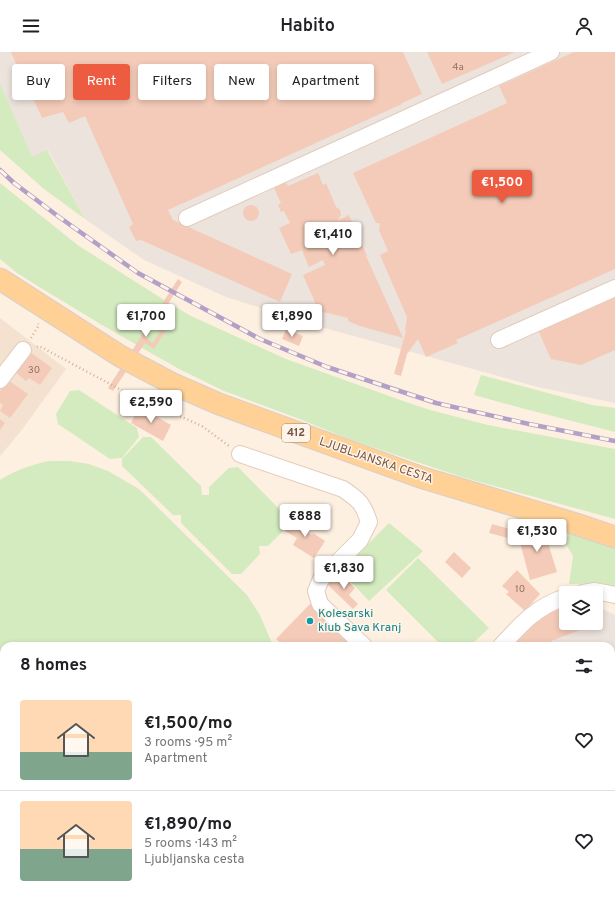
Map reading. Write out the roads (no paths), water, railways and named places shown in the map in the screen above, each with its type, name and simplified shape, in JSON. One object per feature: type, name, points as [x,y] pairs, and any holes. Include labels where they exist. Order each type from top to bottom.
[{"type":"main road","name":"LJUBLJANSKA CESTA","points":[[0,279],[120,356],[171,384],[219,404],[420,477],[615,537]]},
{"type":"street","points":[[186,218],[551,52]]},
{"type":"street","points":[[499,340],[615,288]]},
{"type":"street","points":[[0,380],[23,350]]},
{"type":"street","points":[[240,454],[343,489],[358,499],[365,510],[369,522],[360,540],[321,579],[316,591],[320,604],[360,642]]},
{"type":"street","points":[[603,593],[615,595]]},
{"type":"street","points":[[505,642],[538,610],[559,599]]},
{"type":"railway","points":[[0,170],[14,183],[59,217],[138,273],[260,339],[327,367],[436,403],[529,424],[615,441]]},
{"type":"place","name":"Kolesarski klub Sava Kranj","points":[[310,621]]}]
